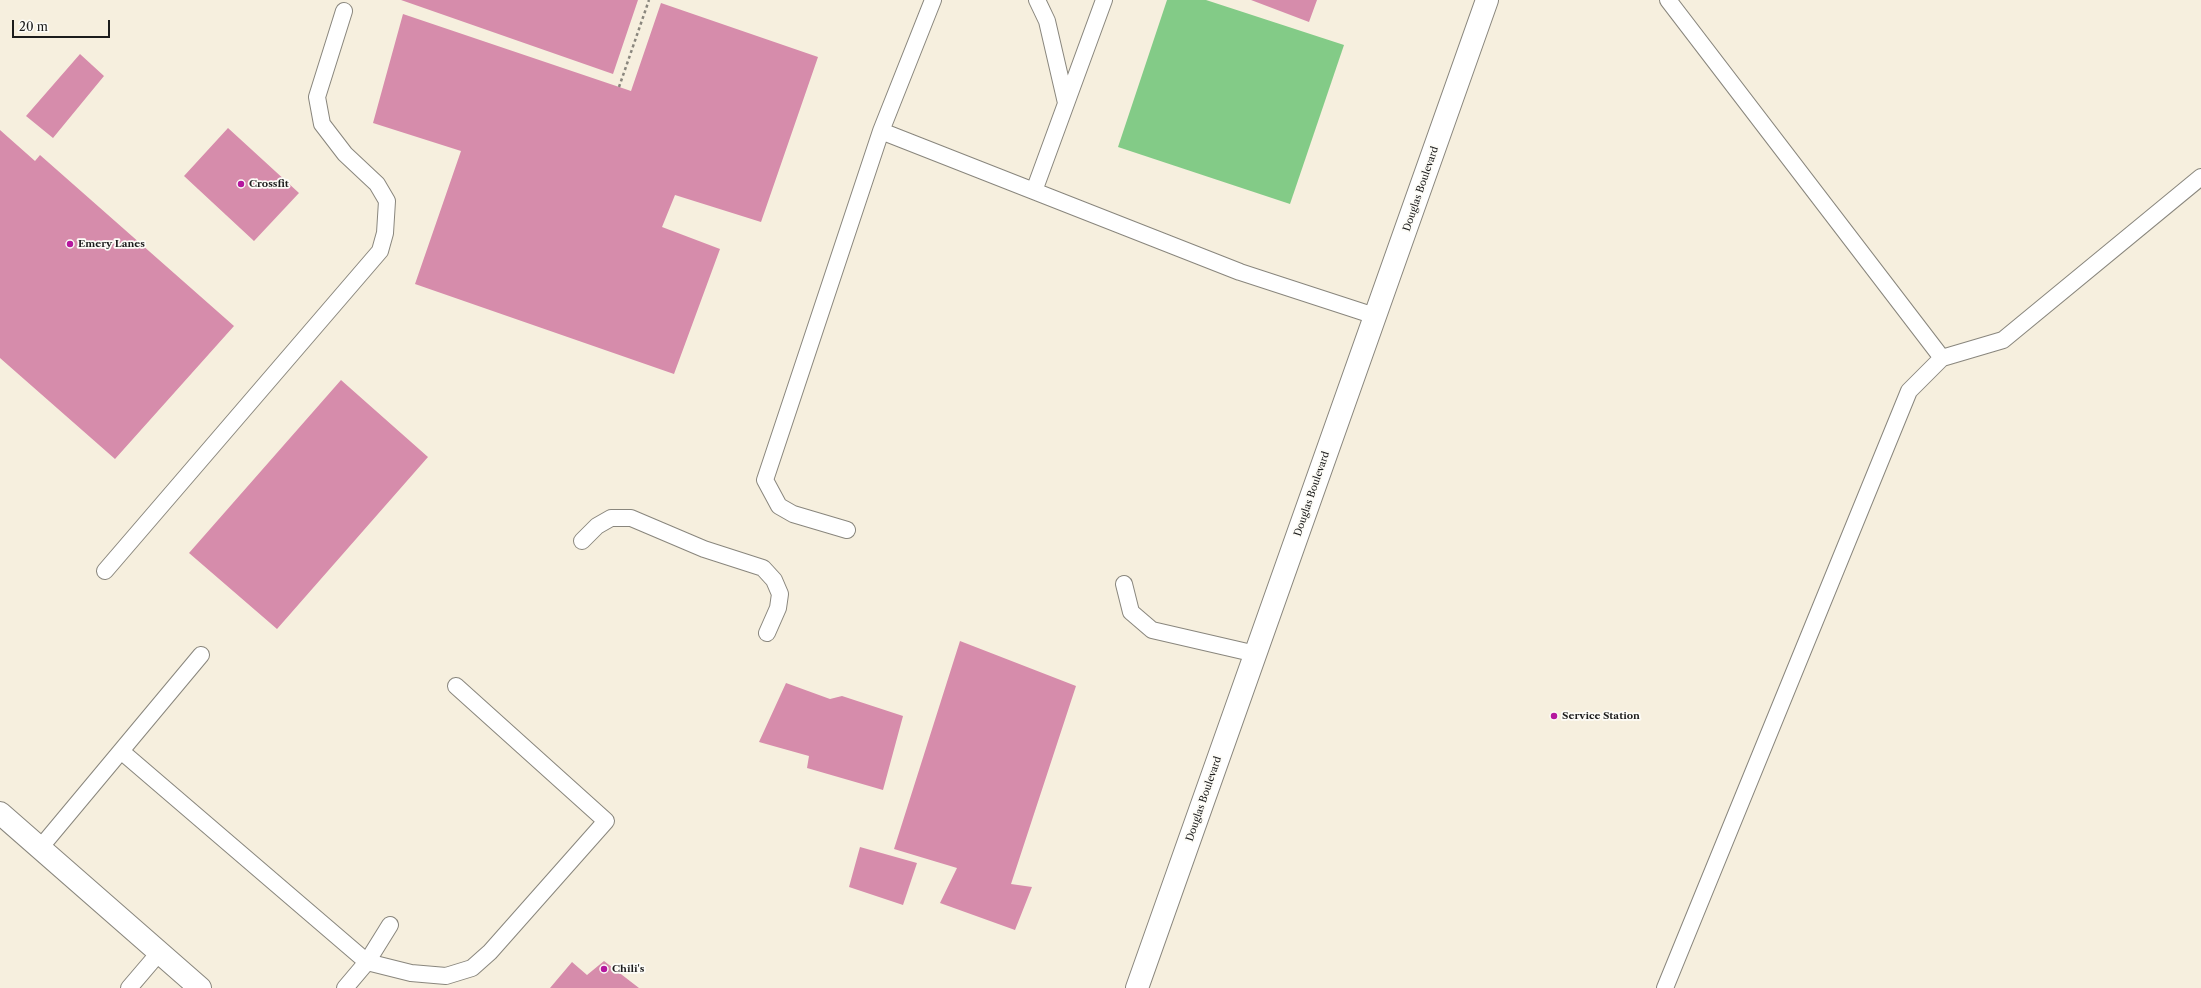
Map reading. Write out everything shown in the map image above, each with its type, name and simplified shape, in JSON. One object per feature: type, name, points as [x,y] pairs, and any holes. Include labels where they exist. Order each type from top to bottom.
[{"type":"street","name":"Douglas Boulevard","points":[[1138,988],[1487,0]]},
{"type":"street","points":[[0,813],[158,954],[200,988]]},
{"type":"lane","points":[[847,530],[793,514],[779,506],[765,480],[881,131],[933,0]]},
{"type":"lane","points":[[1037,0],[1047,21],[1066,103]]},
{"type":"lane","points":[[1034,191],[1104,0]]},
{"type":"lane","points":[[1668,0],[1942,358]]},
{"type":"lane","points":[[105,572],[380,251],[385,233],[387,201],[377,184],[345,154],[322,124],[317,97],[344,11]]},
{"type":"lane","points":[[881,131],[1240,272],[1376,316]]},
{"type":"lane","points":[[1665,988],[1909,391],[1942,358],[2003,340],[2201,177]]},
{"type":"lane","points":[[582,541],[597,526],[611,518],[631,518],[704,549],[763,568],[774,580],[780,594],[778,608],[767,633]]},
{"type":"lane","points":[[1124,584],[1131,612],[1152,630],[1256,654]]},
{"type":"lane","points":[[40,848],[201,655]]},
{"type":"lane","points":[[121,751],[367,962],[410,973],[446,976],[472,968],[490,952],[606,822],[456,686]]},
{"type":"lane","points":[[345,988],[367,962],[390,925]]},
{"type":"lane","points":[[129,988],[158,954]]},
{"type":"path","points":[[619,87],[649,0]]},
{"type":"green space","points":[[1167,0],[1206,0],[1344,45],[1290,204],[1118,147]]},
{"type":"building","points":[[401,0],[638,0],[613,74]]},
{"type":"building","points":[[1251,0],[1317,0],[1309,22]]},
{"type":"building","points":[[661,3],[818,57],[761,222],[675,195],[662,227],[720,249],[674,374],[415,284],[461,151],[373,123],[403,14],[631,91]]},
{"type":"building","points":[[80,54],[104,76],[53,138],[26,116]]},
{"type":"building","name":"Crossfit","points":[[228,128],[299,193],[254,241],[184,176]]},
{"type":"building","name":"Emery Lanes","points":[[0,130],[35,161],[40,155],[234,326],[115,459],[0,358]]},
{"type":"building","points":[[341,380],[428,457],[277,629],[189,553]]},
{"type":"building","points":[[960,641],[1076,686],[1011,884],[1032,887],[1015,930],[940,903],[957,868],[894,849]]},
{"type":"building","points":[[786,683],[830,699],[842,696],[903,716],[883,790],[807,768],[809,756],[759,742]]},
{"type":"building","points":[[860,847],[917,863],[903,905],[849,887]]},
{"type":"building","name":"Chili's","points":[[604,961],[639,988],[550,988],[572,962],[587,975]]},
{"type":"place","name":"Crossfit","points":[[241,184]]},
{"type":"place","name":"Emery Lanes","points":[[70,244]]},
{"type":"place","name":"Service Station","points":[[1554,716]]},
{"type":"place","name":"Chili's","points":[[604,969]]}]
